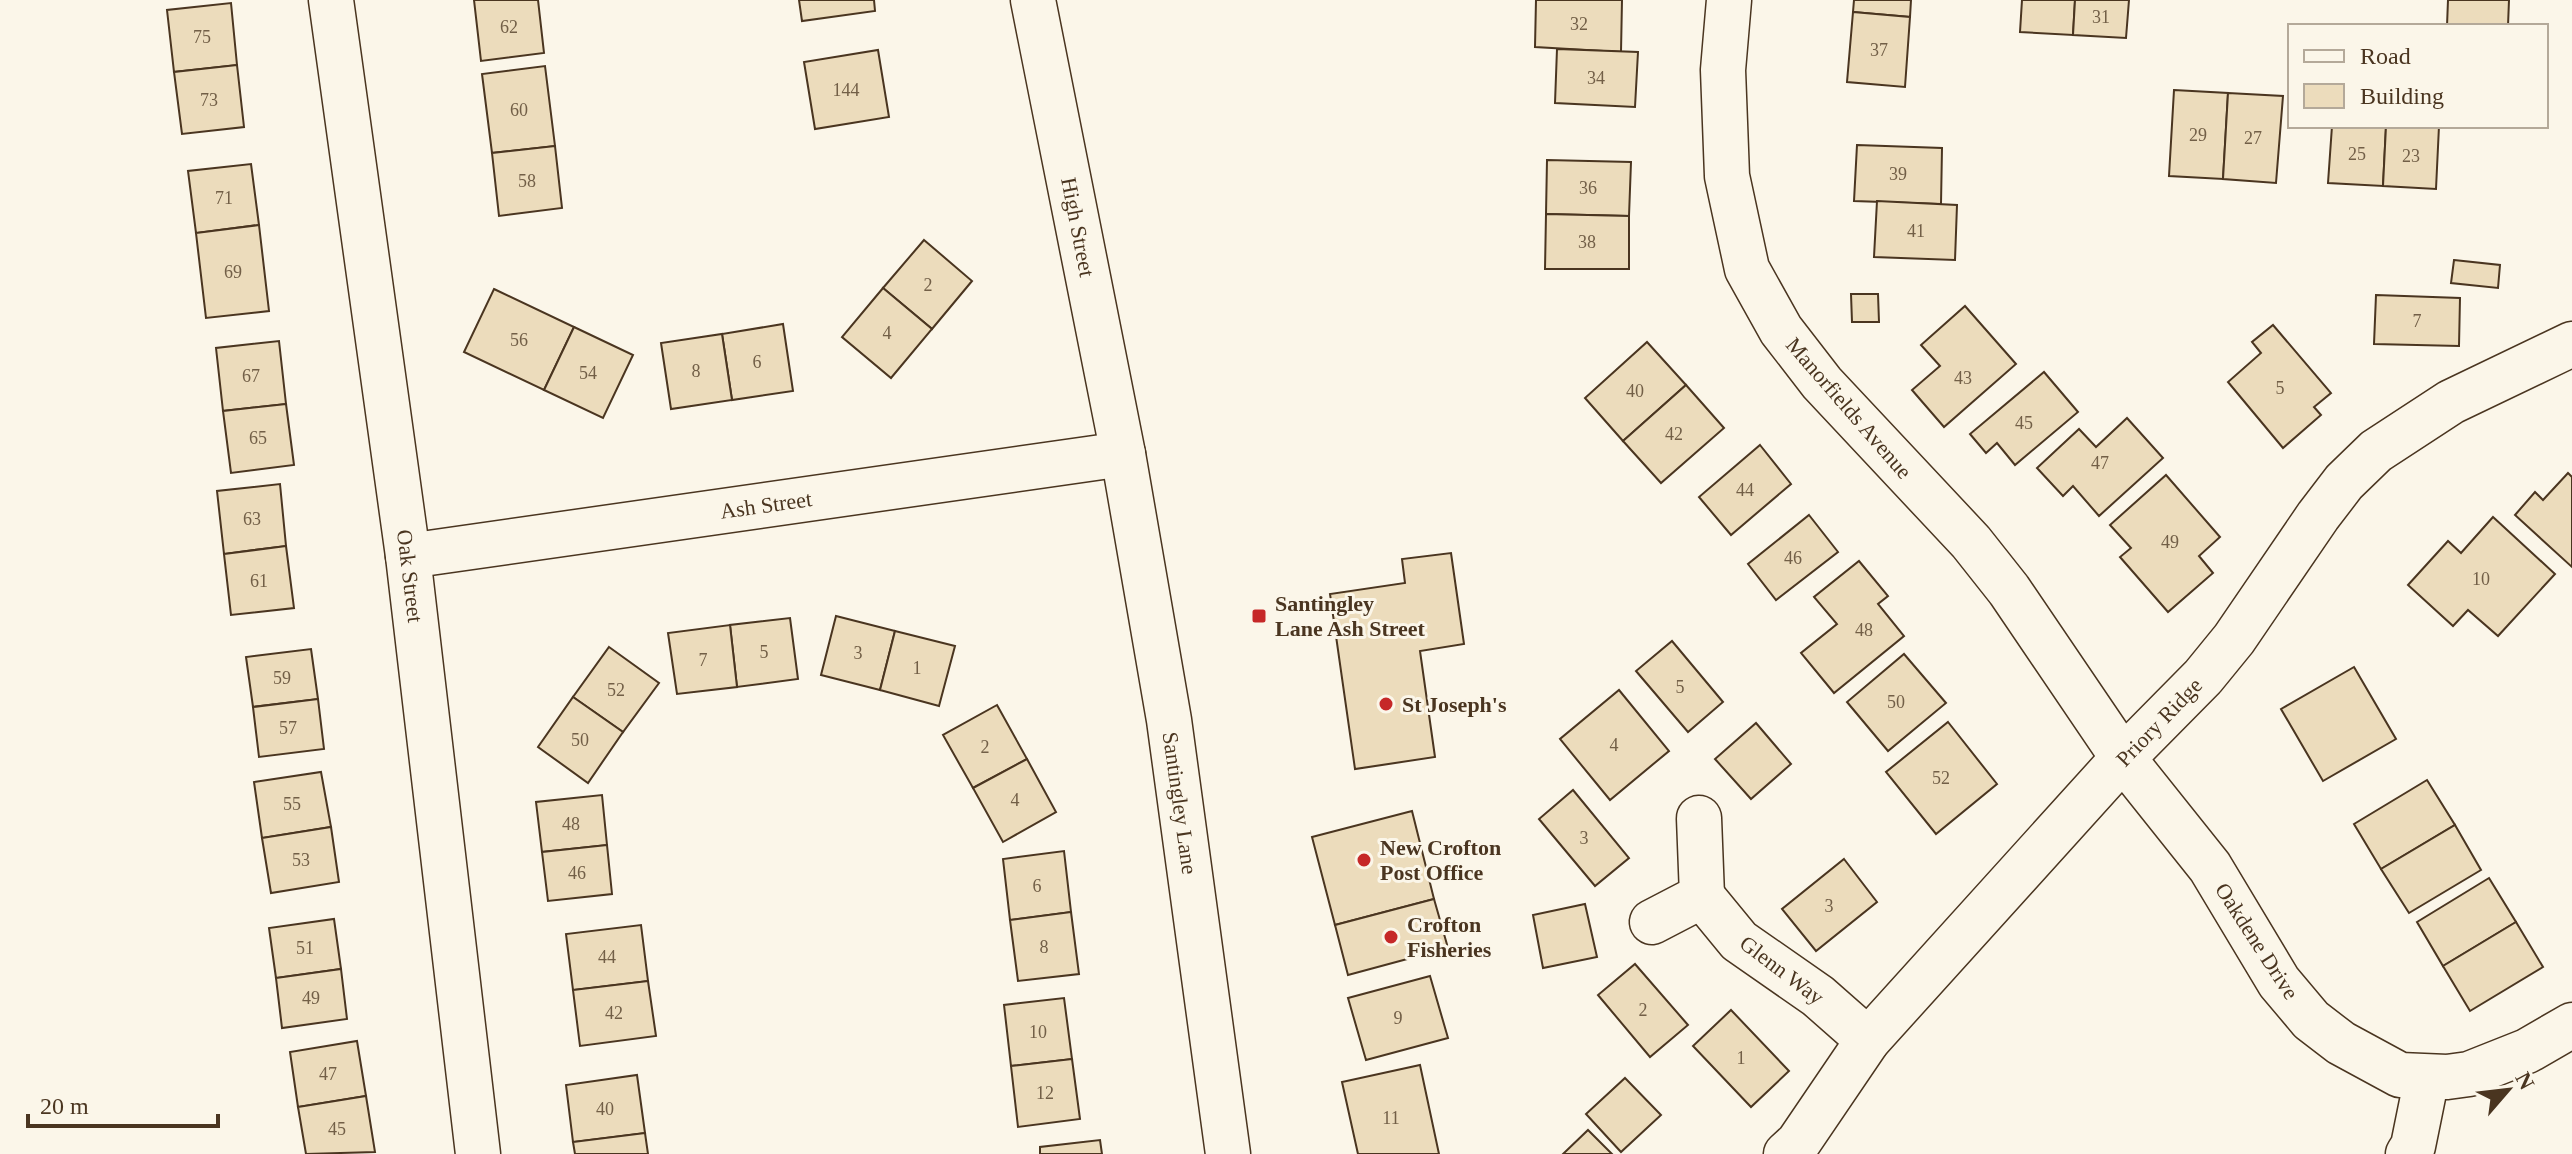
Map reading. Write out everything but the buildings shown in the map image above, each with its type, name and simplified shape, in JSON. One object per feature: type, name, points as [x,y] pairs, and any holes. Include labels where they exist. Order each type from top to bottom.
[{"type":"street","name":"Oak Street","points":[[331,0],[408,556],[478,1154]]},
{"type":"street","name":"High Street","points":[[1033,0],[1123,454]]},
{"type":"street","name":"Manorfields Avenue","points":[[1729,0],[1723,70],[1727,176],[1747,269],[1781,330],[1822,383],[1971,542],[2009,590],[2123,758]]},
{"type":"street","name":"Priory Ridge","points":[[1786,1154],[1798,1143],[1868,1040],[2123,758],[2203,677],[2234,639],[2344,482],[2376,451],[2451,402],[2572,344]]},
{"type":"street","name":"Ash Street","points":[[408,556],[1123,454]]},
{"type":"street","name":"Santingley Lane","points":[[1123,454],[1169,720],[1228,1154]]},
{"type":"street","name":"Oakdene Drive","points":[[2123,758],[2210,867],[2279,982],[2311,1020],[2341,1043],[2400,1075],[2469,1074],[2527,1051],[2572,1025]]},
{"type":"street","points":[[1652,922],[1702,896],[1699,818]]},
{"type":"street","name":"Glenn Way","points":[[1702,896],[1739,941],[1818,996],[1868,1040]]},
{"type":"street","points":[[2408,1154],[2413,1146],[2427,1077]]},
{"type":"place","name":"Santingley Lane Ash Street","points":[[1259,616]]},
{"type":"place","name":"St Joseph's","points":[[1386,704]]},
{"type":"place","name":"New Crofton Post Office","points":[[1364,860]]},
{"type":"place","name":"Crofton Fisheries","points":[[1391,937]]}]
